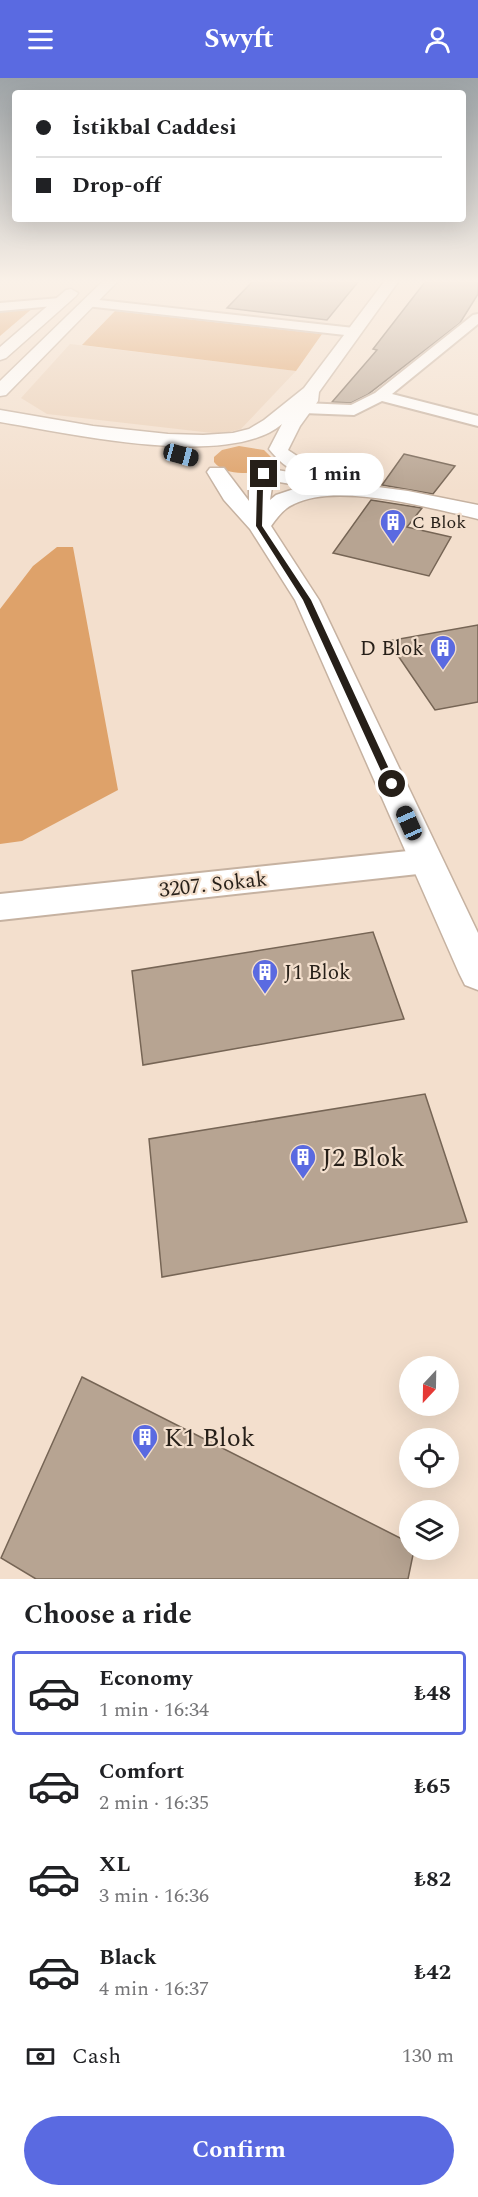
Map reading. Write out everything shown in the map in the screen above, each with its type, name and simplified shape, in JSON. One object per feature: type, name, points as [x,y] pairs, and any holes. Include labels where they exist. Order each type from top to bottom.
[{"type":"street","points":[[0,392],[40,352]]},
{"type":"street","points":[[259,526],[260,489],[264,474],[280,466],[281,452],[307,400],[340,352]]},
{"type":"street","points":[[400,494],[264,474],[240,477],[217,472],[208,467],[202,456],[211,447],[254,434],[271,426],[290,405],[307,400],[354,410],[380,396],[435,352]]},
{"type":"street","points":[[380,396],[478,421]]},
{"type":"street","points":[[0,416],[180,440],[262,442],[281,452],[298,466],[325,476],[478,512]]},
{"type":"street","points":[[8,436],[154,449],[192,458]]},
{"type":"street","points":[[217,472],[232,495],[259,526],[307,600],[478,974]]},
{"type":"street","points":[[259,526],[284,500],[313,490],[400,494]]},
{"type":"street","name":"3207. Sokak","points":[[0,907],[427,861]]},
{"type":"shaded area","points":[[63,352],[137,352],[296,371],[241,429],[221,434],[47,414],[21,398]]},
{"type":"shaded area","points":[[140,352],[309,352],[296,371]]},
{"type":"shaded area","points":[[239,446],[264,450],[272,458],[271,463],[258,470],[242,473],[226,470],[214,462],[214,457],[222,450]]},
{"type":"shaded area","points":[[57,547],[73,547],[118,790],[22,841],[0,844],[0,609],[33,566]]},
{"type":"building","points":[[375,352],[422,352],[367,395],[351,403],[332,402]]},
{"type":"building","points":[[404,454],[455,466],[433,494],[382,485]]},
{"type":"building","name":"C Blok","points":[[371,500],[422,508],[407,527],[451,537],[429,576],[333,553]]},
{"type":"building","name":"D Blok","points":[[478,625],[478,702],[435,710],[388,641]]},
{"type":"building","name":"J1 Blok","points":[[373,932],[404,1019],[143,1065],[132,971]]},
{"type":"building","name":"J2 Blok","points":[[425,1094],[467,1222],[162,1277],[149,1139]]},
{"type":"building","name":"K1 Blok","points":[[82,1377],[399,1537],[399,1560],[412,1560],[408,1579],[36,1579],[1,1558]]},
{"type":"place","name":"C Blok","points":[[393,545]]},
{"type":"place","name":"D Blok","points":[[443,671]]},
{"type":"place","name":"J1 Blok","points":[[265,995]]},
{"type":"place","name":"J2 Blok","points":[[303,1180]]},
{"type":"place","name":"K1 Blok","points":[[145,1460]]},
{"type":"route","points":[[264,474],[260,489],[259,526],[307,600],[392,784]]}]
